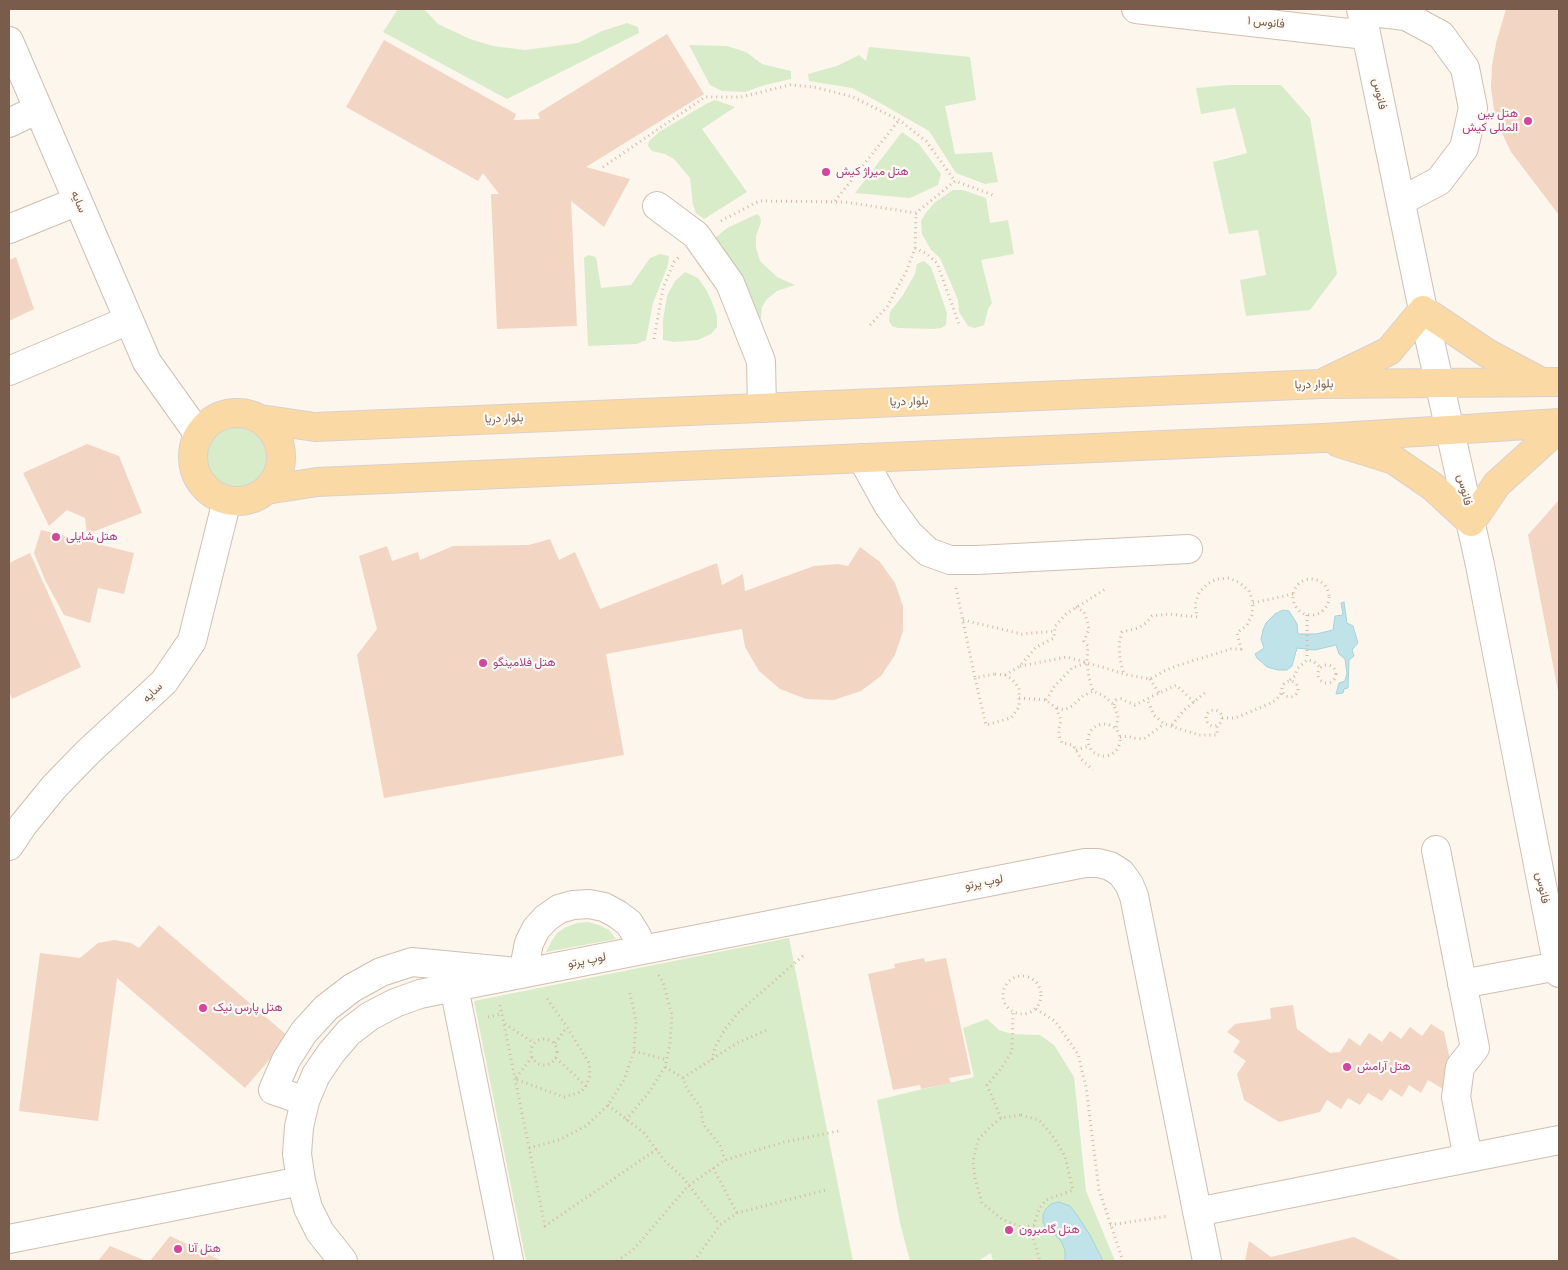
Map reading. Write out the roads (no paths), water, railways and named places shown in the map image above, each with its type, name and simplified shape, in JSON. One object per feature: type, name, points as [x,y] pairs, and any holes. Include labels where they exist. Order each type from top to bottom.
[{"type":"main road","points":[[1321,384],[1389,351],[1423,310],[1487,353],[1551,382]]},
{"type":"main road","name":"بلوار دریا","points":[[260,419],[315,427],[1321,384],[1551,382]]},
{"type":"main road","points":[[233,413],[247,414],[260,419],[270,428],[278,440],[281,453],[280,467],[275,480],[266,490],[254,498],[241,501],[227,500],[214,495],[204,486],[196,474],[193,461],[194,448],[199,435],[208,424],[220,417],[233,413]]},
{"type":"main road","points":[[266,490],[318,482],[1323,438],[1559,423]]},
{"type":"main road","points":[[1323,438],[1394,460],[1432,486],[1471,522],[1497,484],[1559,428]]},
{"type":"street","name":"فانوس ۱","points":[[1136,9],[1363,18],[1406,16],[1441,36],[1465,68],[1474,108],[1464,148],[1439,181],[1401,202]]},
{"type":"street","name":"فانوس","points":[[1363,18],[1423,310],[1471,522],[1559,970]]},
{"type":"street","name":"سایه","points":[[9,41],[147,362],[199,435]]},
{"type":"street","points":[[9,123],[38,109]]},
{"type":"street","points":[[9,229],[78,200]]},
{"type":"street","points":[[656,206],[696,235],[730,283],[761,361],[762,408]]},
{"type":"street","points":[[9,371],[129,320]]},
{"type":"street","points":[[862,458],[888,505],[909,534],[928,552],[950,560],[1188,549]]},
{"type":"street","name":"سایه","points":[[9,846],[23,825],[54,787],[88,752],[164,682],[192,640],[227,500]]},
{"type":"street","points":[[1436,850],[1475,1048],[1460,1067],[1456,1097],[1468,1158]]},
{"type":"street","name":"لوپ پرتو","points":[[343,1261],[320,1232],[308,1208],[301,1181],[298,1145],[299,1127],[305,1100],[316,1076],[331,1053],[349,1032],[370,1016],[395,1003],[420,994],[1085,863],[1098,863],[1110,866],[1121,873],[1129,884],[1134,896],[1207,1261]]},
{"type":"street","points":[[305,1100],[273,1090],[286,1060],[304,1032],[326,1008],[352,988],[381,972],[412,962],[527,973],[526,958],[529,943],[536,929],[546,918],[559,910],[573,905],[588,904],[604,907],[617,914],[629,923],[637,936],[642,950]]},
{"type":"street","points":[[1462,984],[1559,970]]},
{"type":"street","points":[[454,987],[509,1261]]},
{"type":"street","points":[[1197,1212],[1559,1140]]},
{"type":"street","points":[[9,1239],[301,1181]]},
{"type":"water","points":[[1344,602],[1347,623],[1353,626],[1358,643],[1352,650],[1354,656],[1349,660],[1348,688],[1344,689],[1343,693],[1336,694],[1339,683],[1345,681],[1347,673],[1345,659],[1339,654],[1336,645],[1315,650],[1297,648],[1292,666],[1287,670],[1267,667],[1257,658],[1255,654],[1264,648],[1261,639],[1263,630],[1266,623],[1275,614],[1283,610],[1289,611],[1297,624],[1298,634],[1316,634],[1333,630],[1335,616],[1343,615],[1341,603]]},
{"type":"water","points":[[1059,1202],[1070,1206],[1077,1215],[1103,1261],[1065,1261],[1065,1250],[1061,1241],[1046,1229],[1043,1222],[1043,1215],[1046,1209],[1051,1204]]},
{"type":"place","name":"هتل بین المللی کیش","points":[[1528,121]]},
{"type":"place","name":"هتل میراژ کیش","points":[[826,172]]},
{"type":"place","name":"هتل شایلی","points":[[56,537]]},
{"type":"place","name":"هتل فلامینگو","points":[[483,663]]},
{"type":"place","name":"هتل پارس نیک","points":[[203,1008]]},
{"type":"place","name":"هتل آرامش","points":[[1347,1067]]},
{"type":"place","name":"هتل گامبرون","points":[[1009,1230]]},
{"type":"place","name":"هتل آنا","points":[[178,1249]]}]
